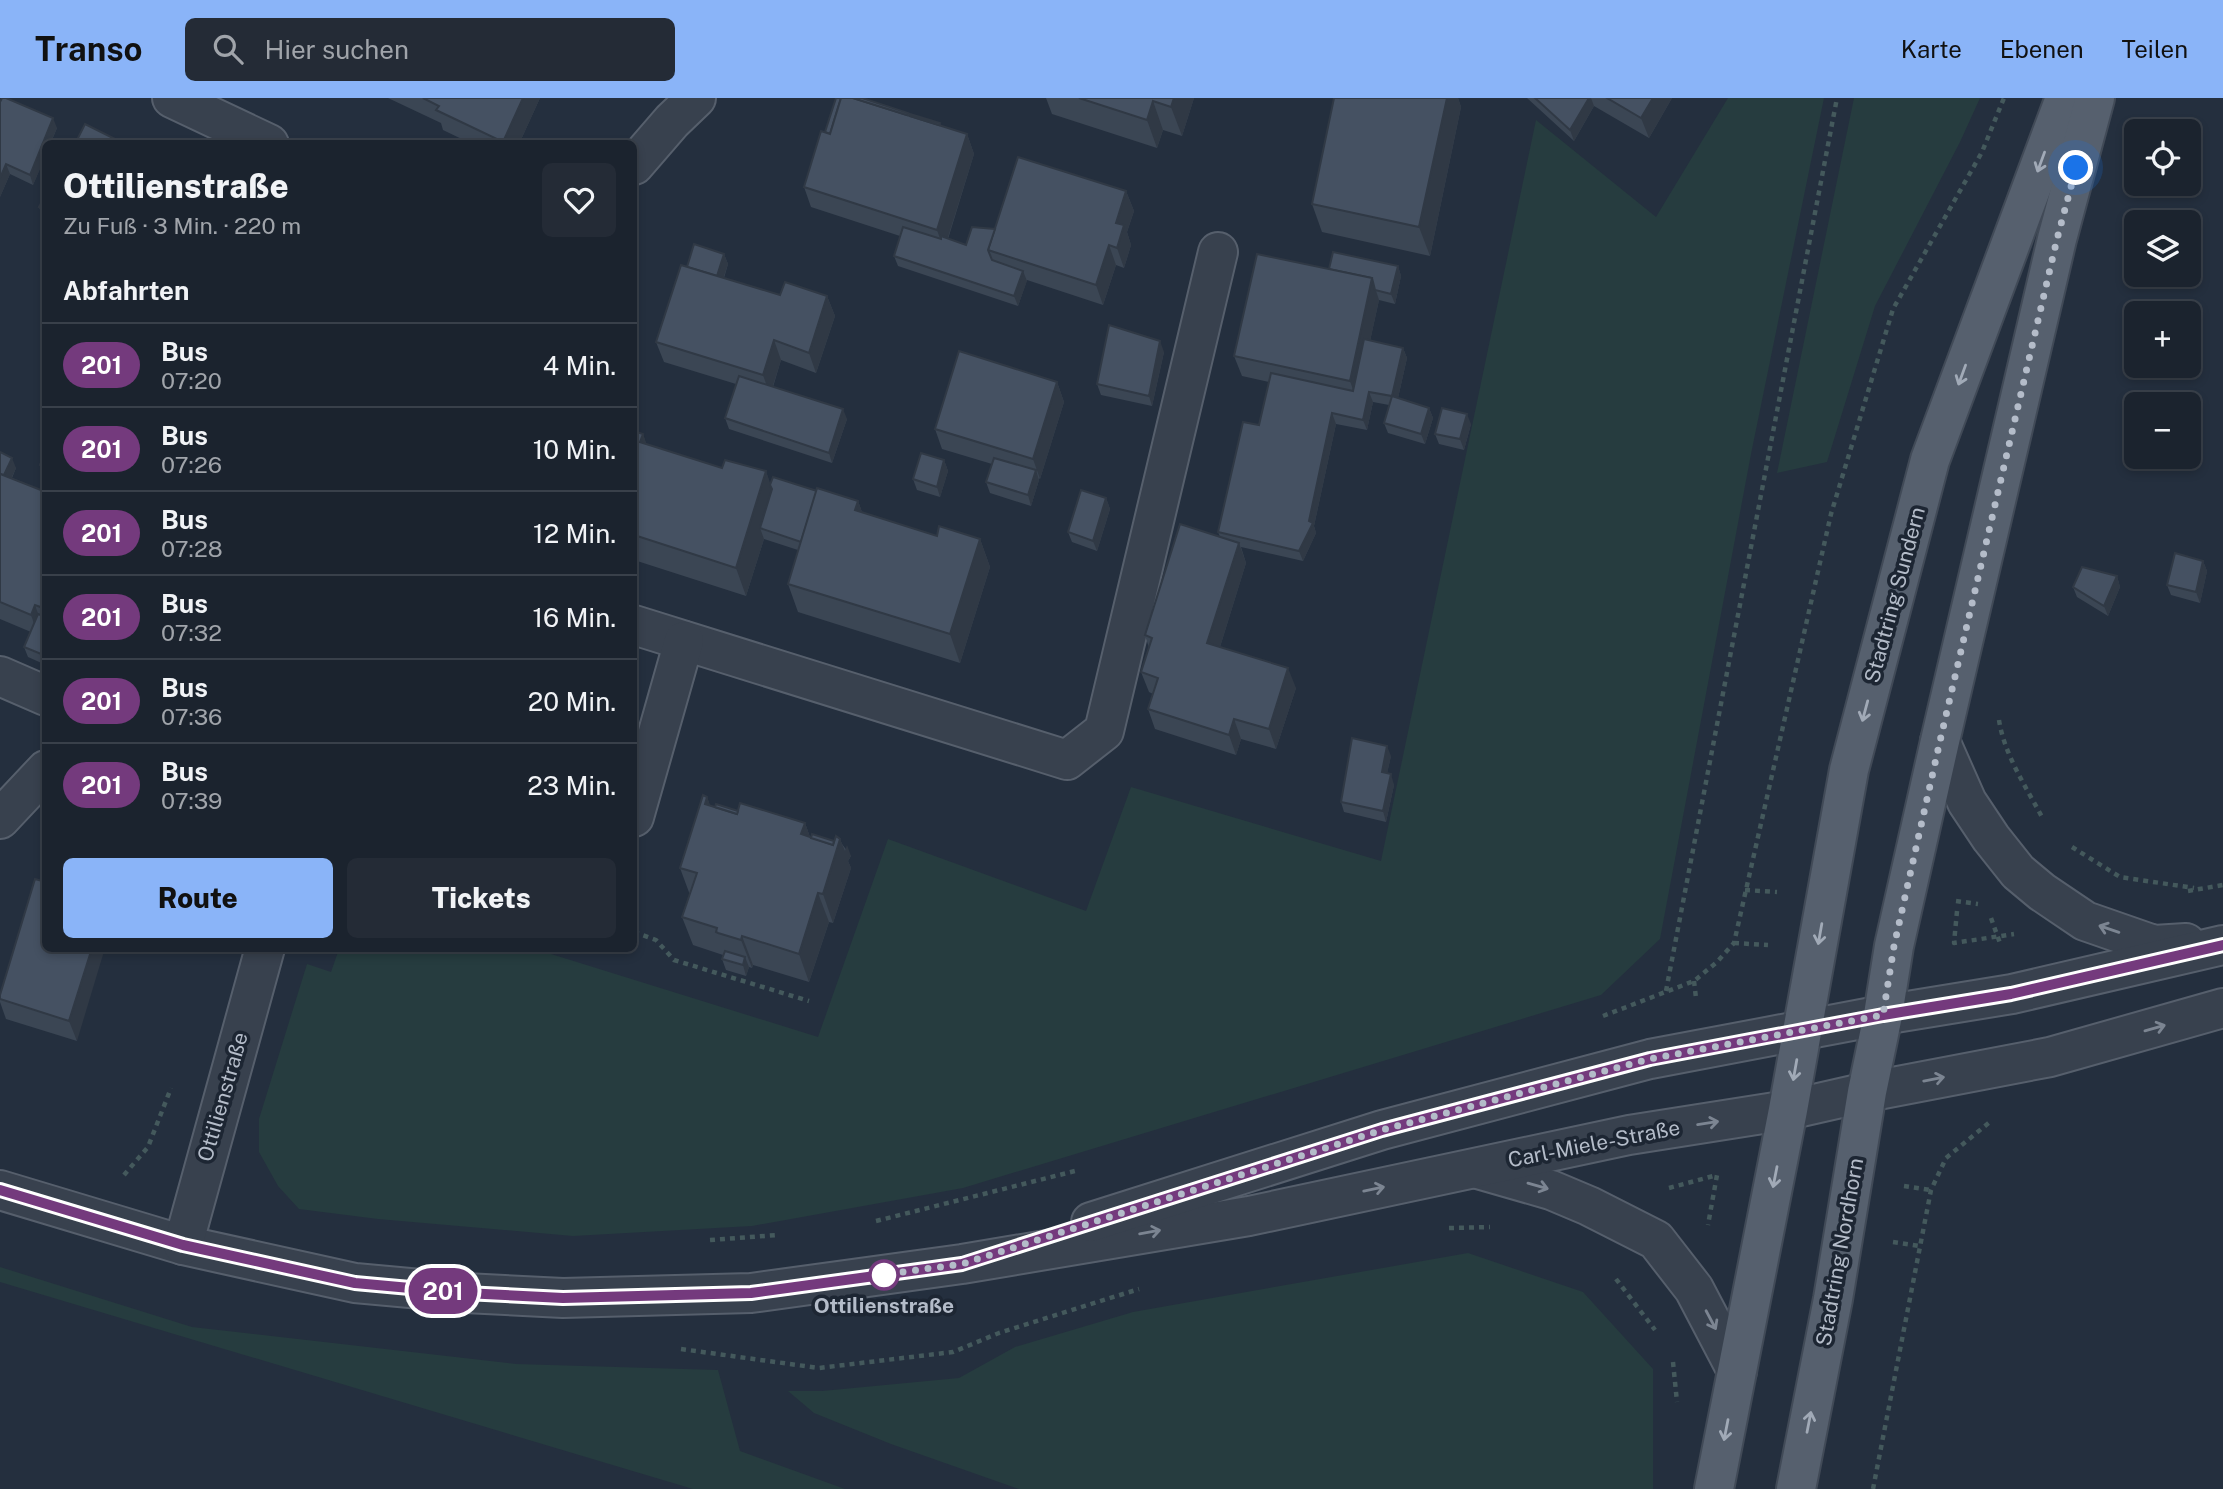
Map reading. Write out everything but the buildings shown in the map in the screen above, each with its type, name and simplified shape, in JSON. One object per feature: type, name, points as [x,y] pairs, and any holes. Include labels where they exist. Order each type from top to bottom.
[{"type":"main road","name":"Stadtring Sundern","points":[[1788,1110],[1849,770],[1930,460],[2065,98]]},
{"type":"main road","points":[[1883,1015],[1894,946],[1940,741],[2057,239],[2095,98]]},
{"type":"main road","name":"Stadtring Nordhorn","points":[[1796,1489],[1883,1015]]},
{"type":"main road","points":[[1714,1489],[1788,1110]]},
{"type":"street","points":[[173,98],[262,140]]},
{"type":"street","points":[[637,162],[696,98]]},
{"type":"street","points":[[637,626],[1067,760],[1104,731],[1218,252]]},
{"type":"street","points":[[637,806],[684,641]]},
{"type":"street","points":[[0,676],[42,694]]},
{"type":"street","points":[[1940,741],[1967,802],[1991,838],[2018,872],[2042,892],[2085,920],[2154,945],[2223,940]]},
{"type":"street","points":[[0,819],[42,774]]},
{"type":"street","name":"Carl-Miele-Straße","points":[[962,1264],[1382,1130],[1650,1059],[2011,994],[2223,945]]},
{"type":"street","name":"Ottilienstraße","points":[[183,1245],[264,952]]},
{"type":"street","name":"Carl-Miele-Straße","points":[[0,1189],[183,1245],[355,1283],[563,1298],[751,1293],[962,1264],[1249,1216],[1629,1135],[1788,1110],[2050,1057],[2223,1008]]},
{"type":"street","points":[[1472,1168],[1551,1190],[1656,1240],[1694,1289],[1737,1371]]},
{"type":"path","points":[[1666,992],[1837,98]]},
{"type":"path","points":[[1592,1020],[1694,981],[1734,943],[1830,514],[1893,309],[1982,152],[2004,98]]},
{"type":"path","points":[[1997,708],[2001,734],[2046,824]]},
{"type":"path","points":[[2064,842],[2120,877],[2197,888],[2223,885]]},
{"type":"path","points":[[1745,890],[1778,892]]},
{"type":"path","points":[[1948,900],[1987,905]]},
{"type":"path","points":[[1991,915],[2002,948]]},
{"type":"path","points":[[637,933],[656,940],[674,960],[809,1001]]},
{"type":"path","points":[[1734,943],[1766,945]]},
{"type":"path","points":[[117,1183],[148,1147],[174,1075]]},
{"type":"path","points":[[1873,1489],[1931,1189],[1946,1158],[2000,1114]]},
{"type":"path","points":[[867,1224],[1087,1167]]},
{"type":"path","points":[[1900,1186],[1931,1189]]},
{"type":"path","points":[[1439,1228],[1498,1227]]},
{"type":"path","points":[[703,1240],[786,1234]]},
{"type":"path","points":[[1889,1241],[1920,1246]]},
{"type":"path","points":[[1607,1273],[1617,1280],[1661,1340]]},
{"type":"path","points":[[760,1361],[819,1368],[953,1352],[1012,1329],[1125,1292],[1151,1287]]},
{"type":"path","points":[[1667,1351],[1673,1361]]},
{"type":"green space","points":[[1728,98],[1824,98],[1751,454],[1660,939],[1601,995],[963,1188],[752,1226],[573,1236],[378,1219],[299,1209],[278,1186],[259,1152],[259,1119],[307,964],[331,972],[338,952],[545,952],[818,1037],[888,839],[1086,911],[1131,787],[1381,861],[1536,120],[1656,217]]},
{"type":"green space","points":[[1854,98],[1980,98],[1875,306],[1827,462],[1777,473]]},
{"type":"green space","points":[[1468,1253],[1583,1292],[1653,1369],[1653,1489],[1019,1489],[891,1444],[814,1413],[788,1391],[822,1391],[959,1378],[1015,1347],[1133,1312]]},
{"type":"green space","points":[[0,1267],[192,1327],[516,1364],[718,1370],[740,1451],[845,1489],[693,1489],[0,1282]]},
{"type":"bus line","name":"201","points":[[0,1190],[183,1245],[355,1283],[563,1298],[751,1293],[962,1264],[1382,1130],[1650,1059],[2011,994],[2223,945]]},
{"type":"place","name":"Ottilienstraße","points":[[884,1275]]},
{"type":"route","points":[[884,1275],[881,1275],[962,1264],[1382,1130],[1650,1059],[1883,1015],[1894,946],[1940,741],[2076,168]]}]
